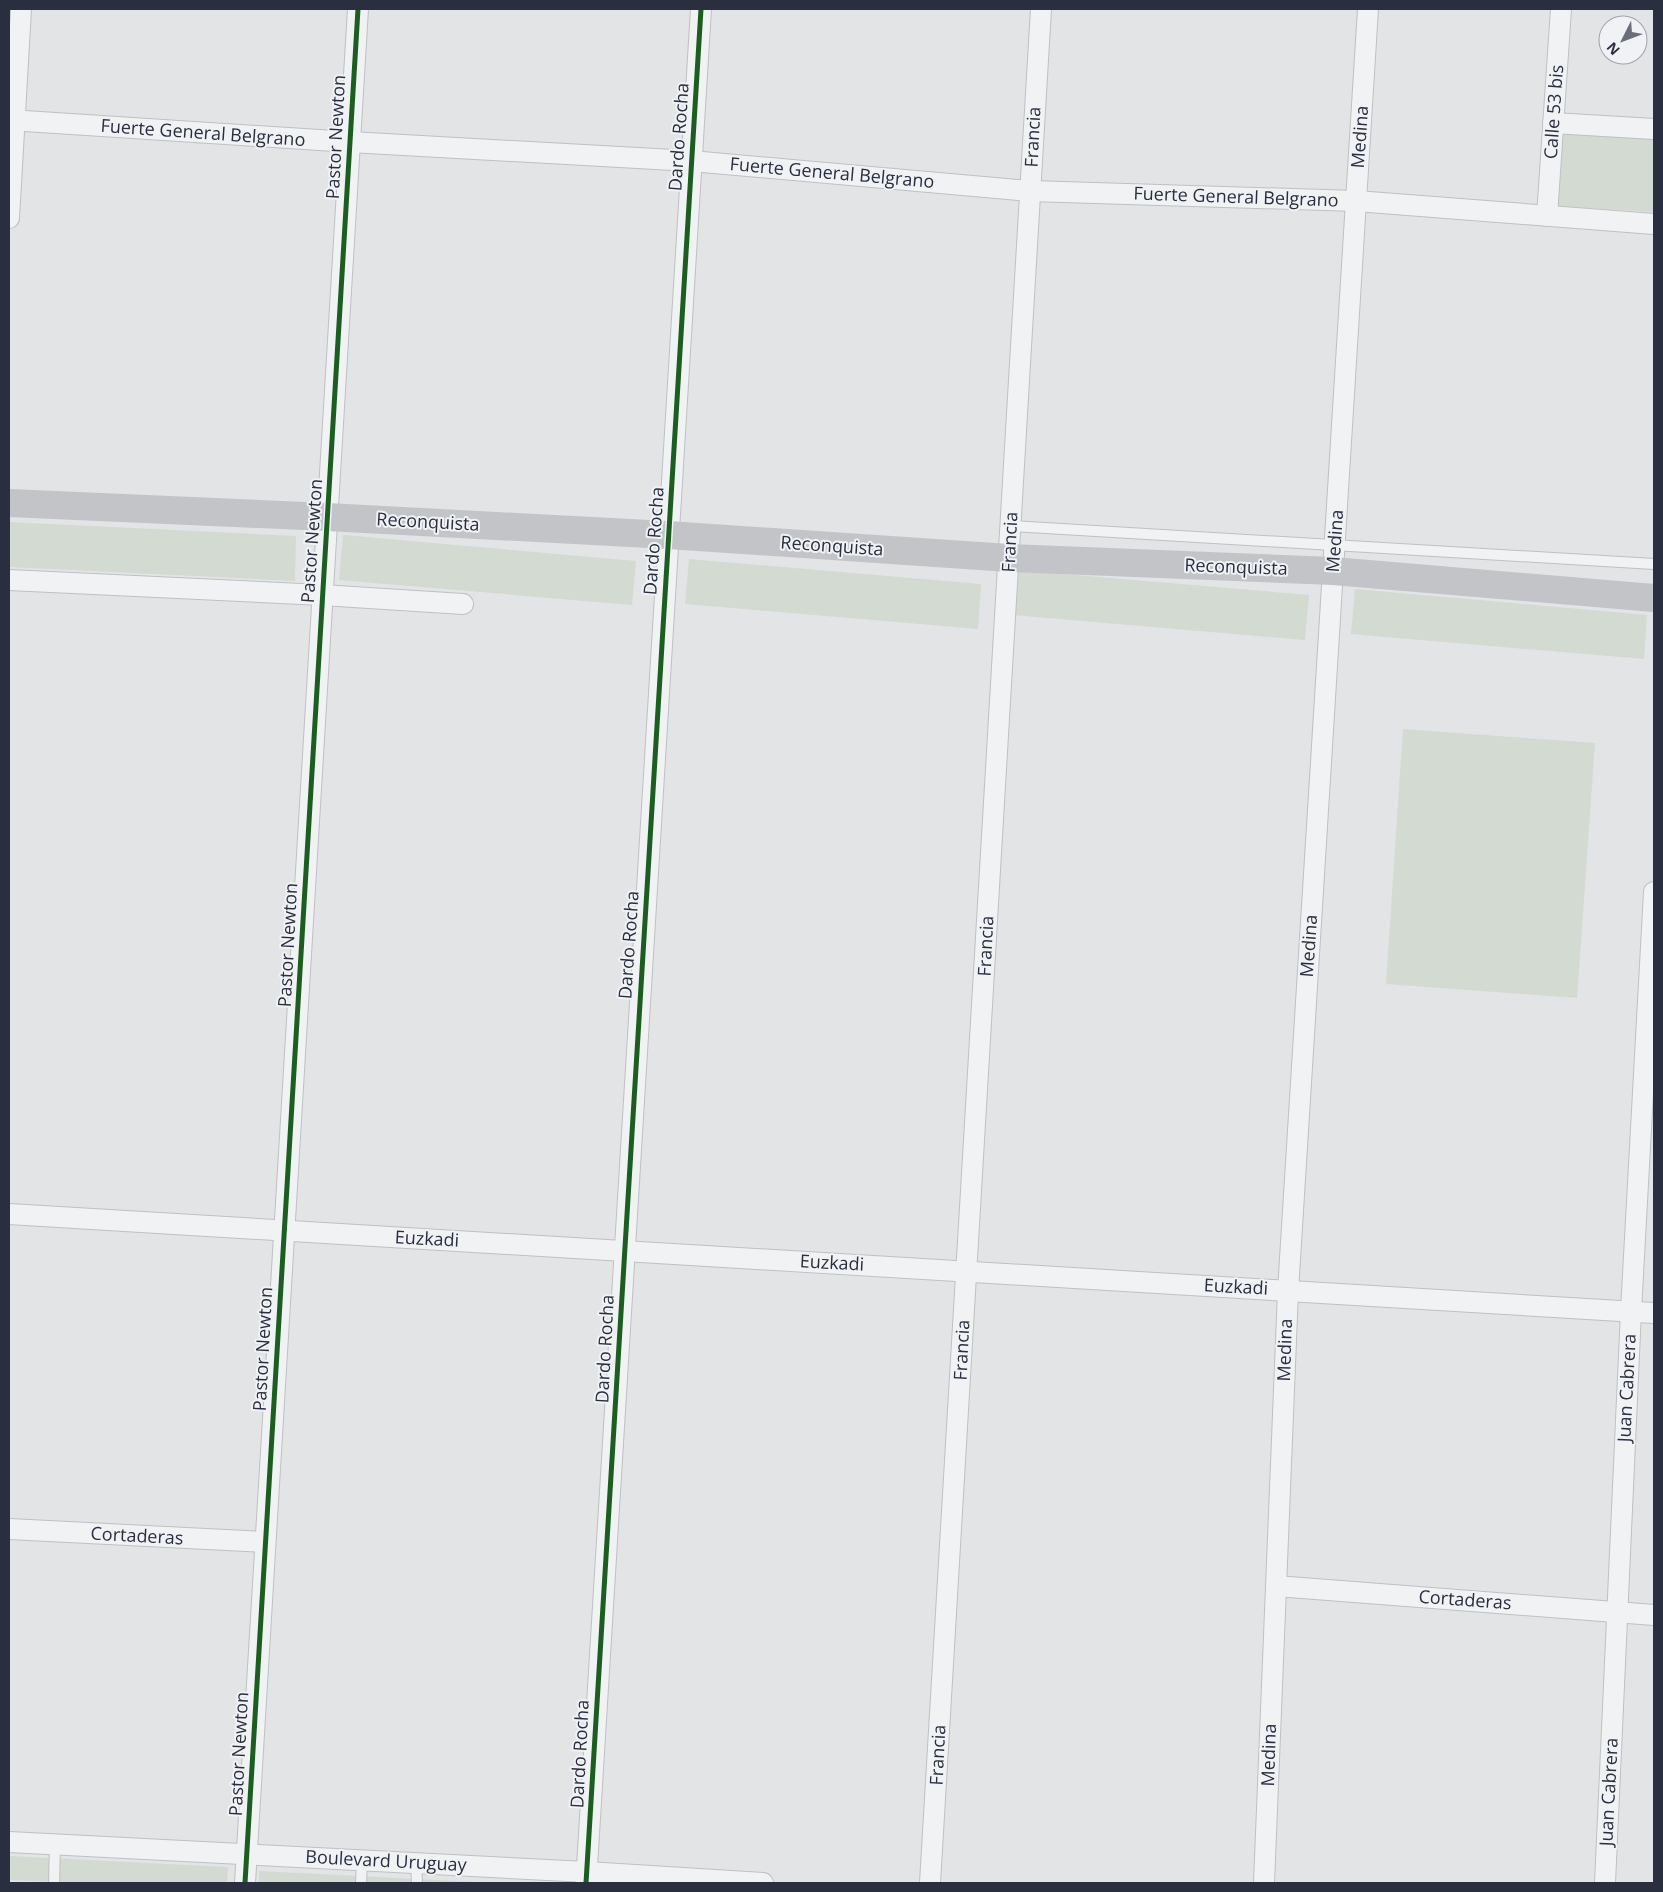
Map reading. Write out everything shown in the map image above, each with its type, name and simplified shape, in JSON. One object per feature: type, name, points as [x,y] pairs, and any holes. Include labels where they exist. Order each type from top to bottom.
[{"type":"street","points":[[9,218],[12,120],[21,9]]},
{"type":"street","name":"Pastor Newton","points":[[245,1883],[358,9]]},
{"type":"street","name":"Dardo Rocha","points":[[586,1878],[700,9]]},
{"type":"street","name":"Francia","points":[[930,1883],[1041,9]]},
{"type":"street","name":"Medina","points":[[1264,1883],[1288,1291],[1368,9]]},
{"type":"street","name":"Calle 53 bis","points":[[1547,216],[1561,9]]},
{"type":"street","name":"Fuerte General Belgrano","points":[[12,120],[350,142],[691,161],[1030,191],[1356,201],[1654,224]]},
{"type":"street","points":[[1553,123],[1654,129]]},
{"type":"street","name":"Reconquista","points":[[9,503],[668,535],[1009,558],[1334,558],[1654,598]]},
{"type":"street","points":[[9,580],[322,595],[463,604]]},
{"type":"street","name":"Juan Cabrera","points":[[1605,1883],[1630,1311],[1652,980],[1654,892]]},
{"type":"street","name":"Euzkadi","points":[[9,1214],[1654,1313]]},
{"type":"street","name":"Cortaderas","points":[[9,1530],[265,1542]]},
{"type":"street","name":"Cortaderas","points":[[1276,1586],[1654,1615]]},
{"type":"street","name":"Boulevard Uruguay","points":[[9,1842],[416,1863],[586,1878],[763,1883]]},
{"type":"lane","points":[[1010,526],[1334,558],[1654,564]]},
{"type":"lane","points":[[54,1883],[55,1844]]},
{"type":"lane","points":[[361,1883],[362,1860]]},
{"type":"lane","points":[[416,1863],[417,1883]]},
{"type":"shaded area","points":[[1562,133],[1654,139],[1654,212],[1557,206]]},
{"type":"shaded area","points":[[9,522],[296,536],[295,581],[9,567]]},
{"type":"shaded area","points":[[343,535],[636,561],[632,605],[339,580]]},
{"type":"shaded area","points":[[689,559],[981,584],[978,629],[685,604]]},
{"type":"shaded area","points":[[1016,570],[1309,595],[1305,640],[1013,615]]},
{"type":"shaded area","points":[[1355,589],[1647,615],[1644,659],[1351,634]]},
{"type":"shaded area","points":[[1403,729],[1595,743],[1577,998],[1386,984]]},
{"type":"shaded area","points":[[9,1856],[228,1867],[227,1883],[79,1883],[9,1880]]},
{"type":"shaded area","points":[[259,1871],[494,1883],[259,1883]]},
{"type":"cycle path","points":[[245,1883],[358,9]]},
{"type":"cycle path","points":[[586,1883],[701,9]]}]
